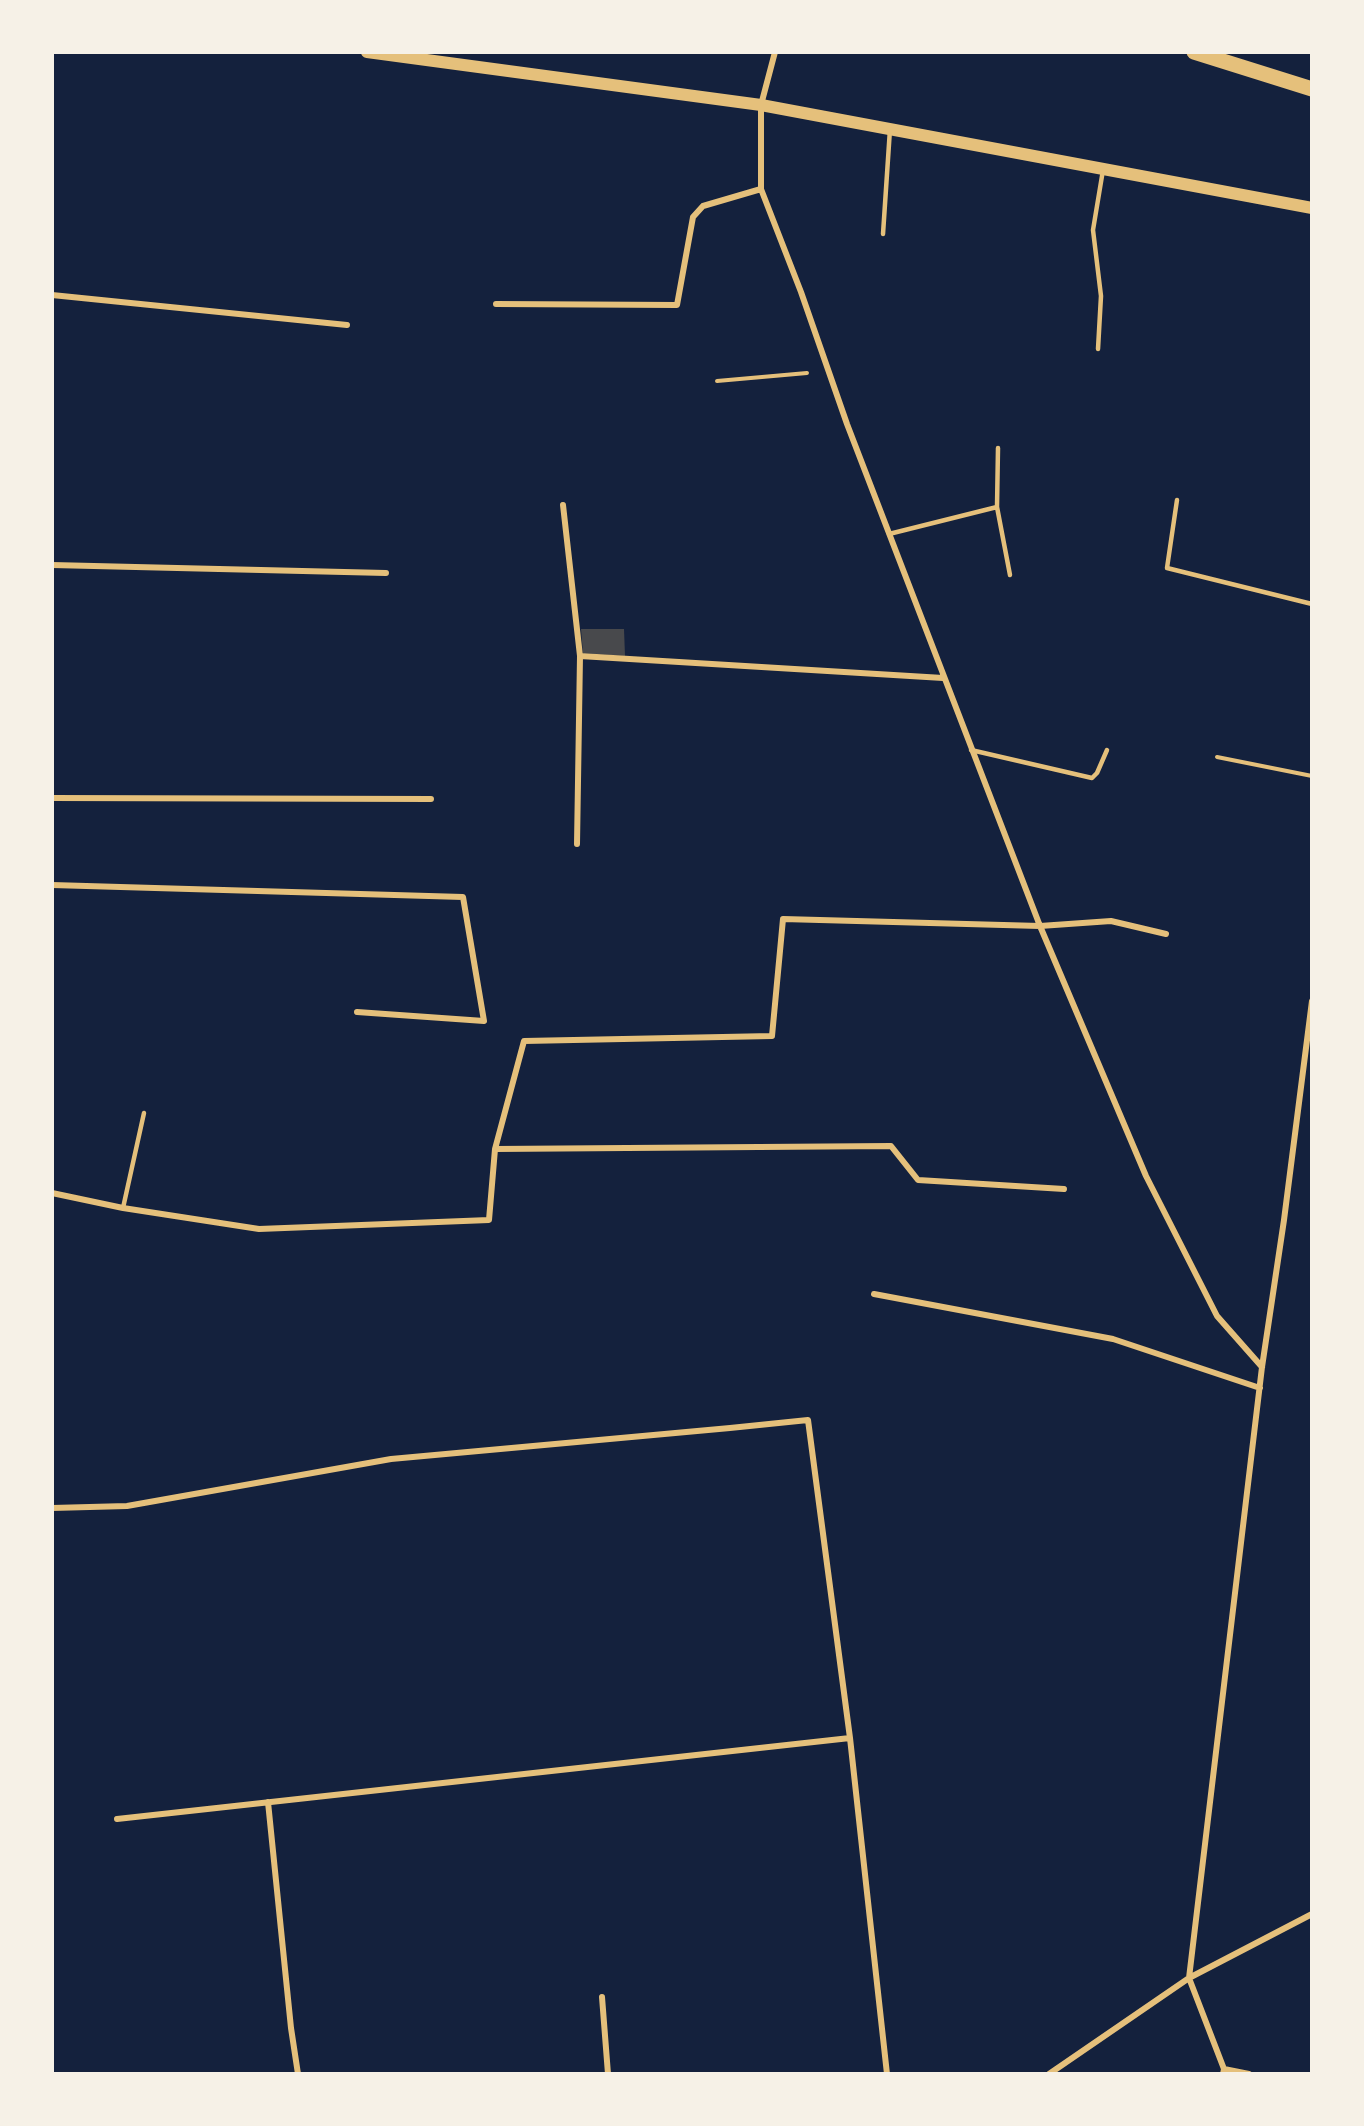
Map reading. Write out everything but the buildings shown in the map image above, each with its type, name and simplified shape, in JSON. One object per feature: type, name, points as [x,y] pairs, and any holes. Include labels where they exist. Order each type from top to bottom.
[{"type":"main road","points":[[367,52],[761,105],[1311,208]]},
{"type":"main road","points":[[1194,52],[1311,89]]},
{"type":"street","points":[[775,52],[761,105],[761,189],[971,750],[1040,926],[1146,1176],[1217,1316],[1262,1367]]},
{"type":"street","points":[[496,304],[677,304],[693,217],[703,206],[761,189]]},
{"type":"street","points":[[52,295],[347,325]]},
{"type":"street","points":[[563,505],[580,656],[577,844]]},
{"type":"street","points":[[52,565],[386,573]]},
{"type":"street","points":[[580,656],[943,678]]},
{"type":"street","points":[[52,798],[431,799]]},
{"type":"street","points":[[52,885],[462,897],[484,1020],[357,1012]]},
{"type":"street","points":[[52,1193],[123,1208],[259,1229],[489,1220],[495,1149],[524,1041],[772,1036],[783,919],[1040,926],[1111,921],[1167,934]]},
{"type":"street","points":[[1249,2073],[1223,2071],[1189,1978],[1262,1367],[1284,1220],[1311,1000]]},
{"type":"street","points":[[495,1149],[891,1146],[918,1180],[1064,1189]]},
{"type":"street","points":[[874,1294],[1113,1339],[1260,1388]]},
{"type":"street","points":[[52,1508],[127,1506],[391,1459],[808,1419],[850,1738],[887,2073]]},
{"type":"street","points":[[117,1819],[850,1738]]},
{"type":"street","points":[[268,1802],[291,2028],[298,2073]]},
{"type":"street","points":[[1049,2073],[1189,1978],[1311,1914]]},
{"type":"street","points":[[602,1997],[608,2073]]},
{"type":"lane","points":[[883,234],[890,129]]},
{"type":"lane","points":[[1098,349],[1101,296],[1093,230],[1103,169]]},
{"type":"lane","points":[[998,448],[997,507],[1010,575]]},
{"type":"lane","points":[[1177,500],[1167,568],[1311,604]]},
{"type":"lane","points":[[889,534],[997,507]]},
{"type":"lane","points":[[971,750],[1092,778],[1097,773],[1107,750]]},
{"type":"lane","points":[[123,1208],[144,1113]]},
{"type":"path","points":[[717,381],[829,371]]},
{"type":"path","points":[[1217,757],[1311,776]]}]
